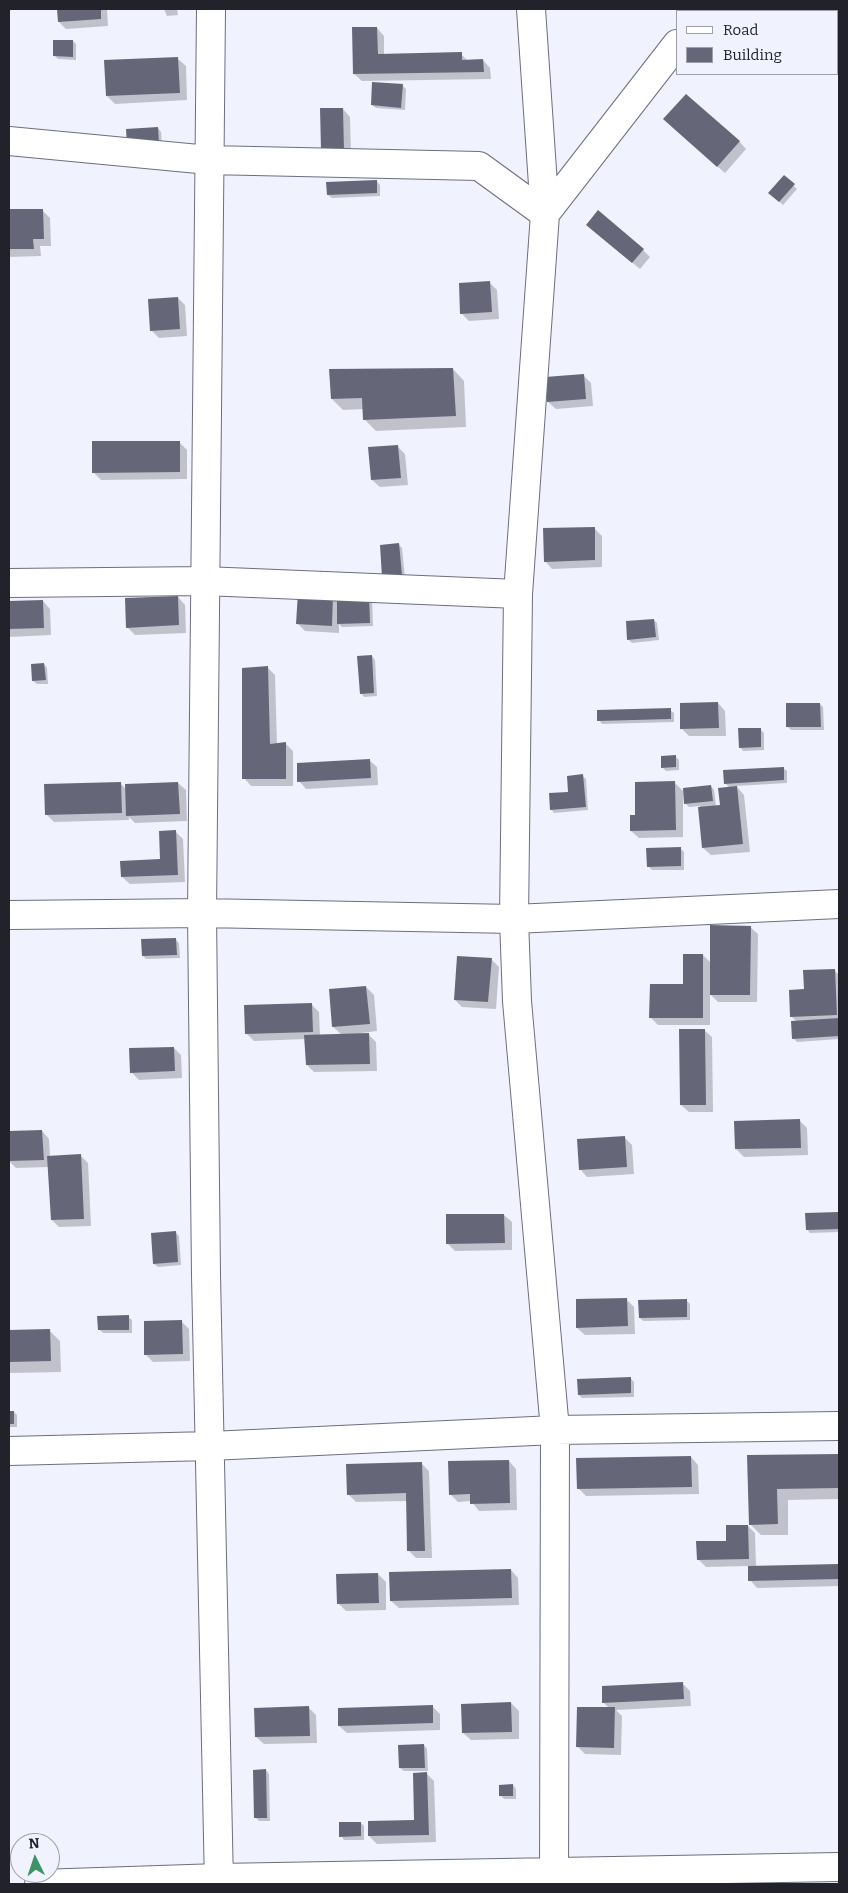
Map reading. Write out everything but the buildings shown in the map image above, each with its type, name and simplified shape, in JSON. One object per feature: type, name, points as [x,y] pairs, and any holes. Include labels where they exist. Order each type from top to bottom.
[{"type":"street","points":[[211,9],[202,913],[219,1881]]},
{"type":"street","points":[[531,9],[545,214],[518,594],[514,919],[517,1001],[555,1430],[554,1878]]},
{"type":"street","points":[[545,214],[676,45]]},
{"type":"street","points":[[9,141],[209,160],[478,166],[545,214]]},
{"type":"street","points":[[9,583],[204,581],[518,594]]},
{"type":"street","points":[[9,915],[202,913],[514,919],[839,904]]},
{"type":"street","points":[[9,1451],[210,1446],[555,1430],[839,1426]]},
{"type":"street","points":[[39,1884],[554,1878],[839,1867]]}]
